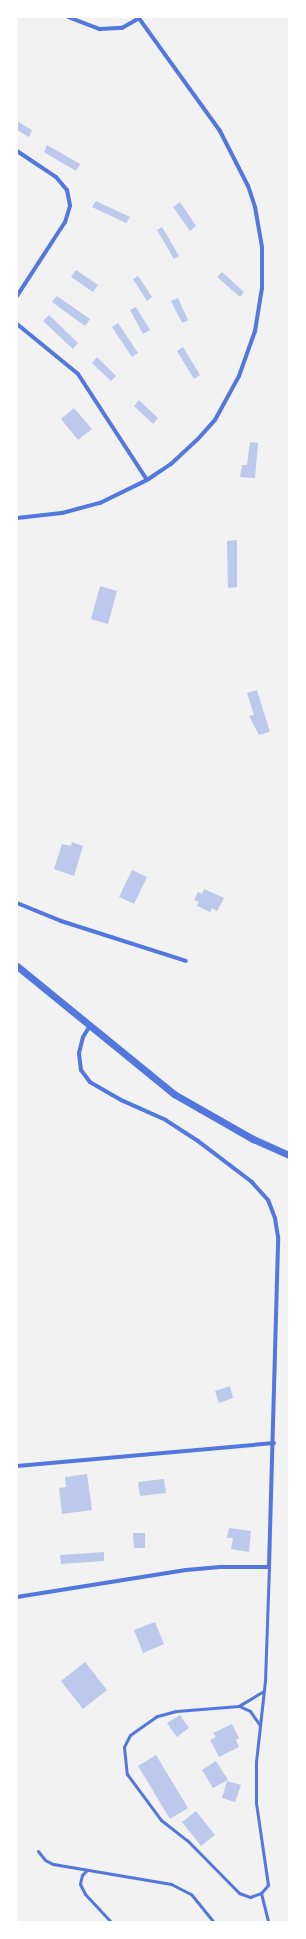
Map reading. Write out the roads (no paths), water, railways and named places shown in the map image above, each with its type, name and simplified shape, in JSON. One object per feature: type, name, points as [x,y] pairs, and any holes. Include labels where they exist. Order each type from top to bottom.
[{"type":"street","points":[[17,518],[51,515],[89,507],[147,480],[197,440],[215,420],[232,392],[255,331],[263,268],[256,207],[240,167],[216,125],[138,18],[122,28],[100,30],[68,17]]},
{"type":"street","points":[[17,151],[56,177],[66,190],[70,206],[65,222],[17,296]]},
{"type":"street","points":[[17,324],[78,374],[147,480]]},
{"type":"street","points":[[17,903],[61,921],[186,961]]},
{"type":"street","points":[[17,966],[174,1094],[253,1139],[289,1155]]},
{"type":"street","points":[[17,1597],[186,1570],[222,1567],[269,1567],[274,1443],[278,1237],[275,1218],[268,1200],[232,1167],[172,1124],[90,1082],[81,1070],[79,1053],[82,1037],[90,1026]]},
{"type":"street","points":[[17,1466],[274,1443]]},
{"type":"lane","points":[[262,1692],[239,1706],[176,1711],[156,1716],[130,1735],[124,1747],[124,1760],[128,1774],[161,1820],[187,1840],[239,1893],[250,1897],[261,1893],[268,1885],[256,1803],[262,1692],[265,1681],[269,1567]]},
{"type":"lane","points":[[239,1706],[250,1711],[260,1724]]},
{"type":"lane","points":[[38,1851],[44,1860],[53,1864],[171,1884],[191,1894],[214,1922]]},
{"type":"lane","points":[[87,1870],[82,1875],[80,1884],[85,1894],[111,1922]]},
{"type":"lane","points":[[261,1893],[268,1922]]}]
